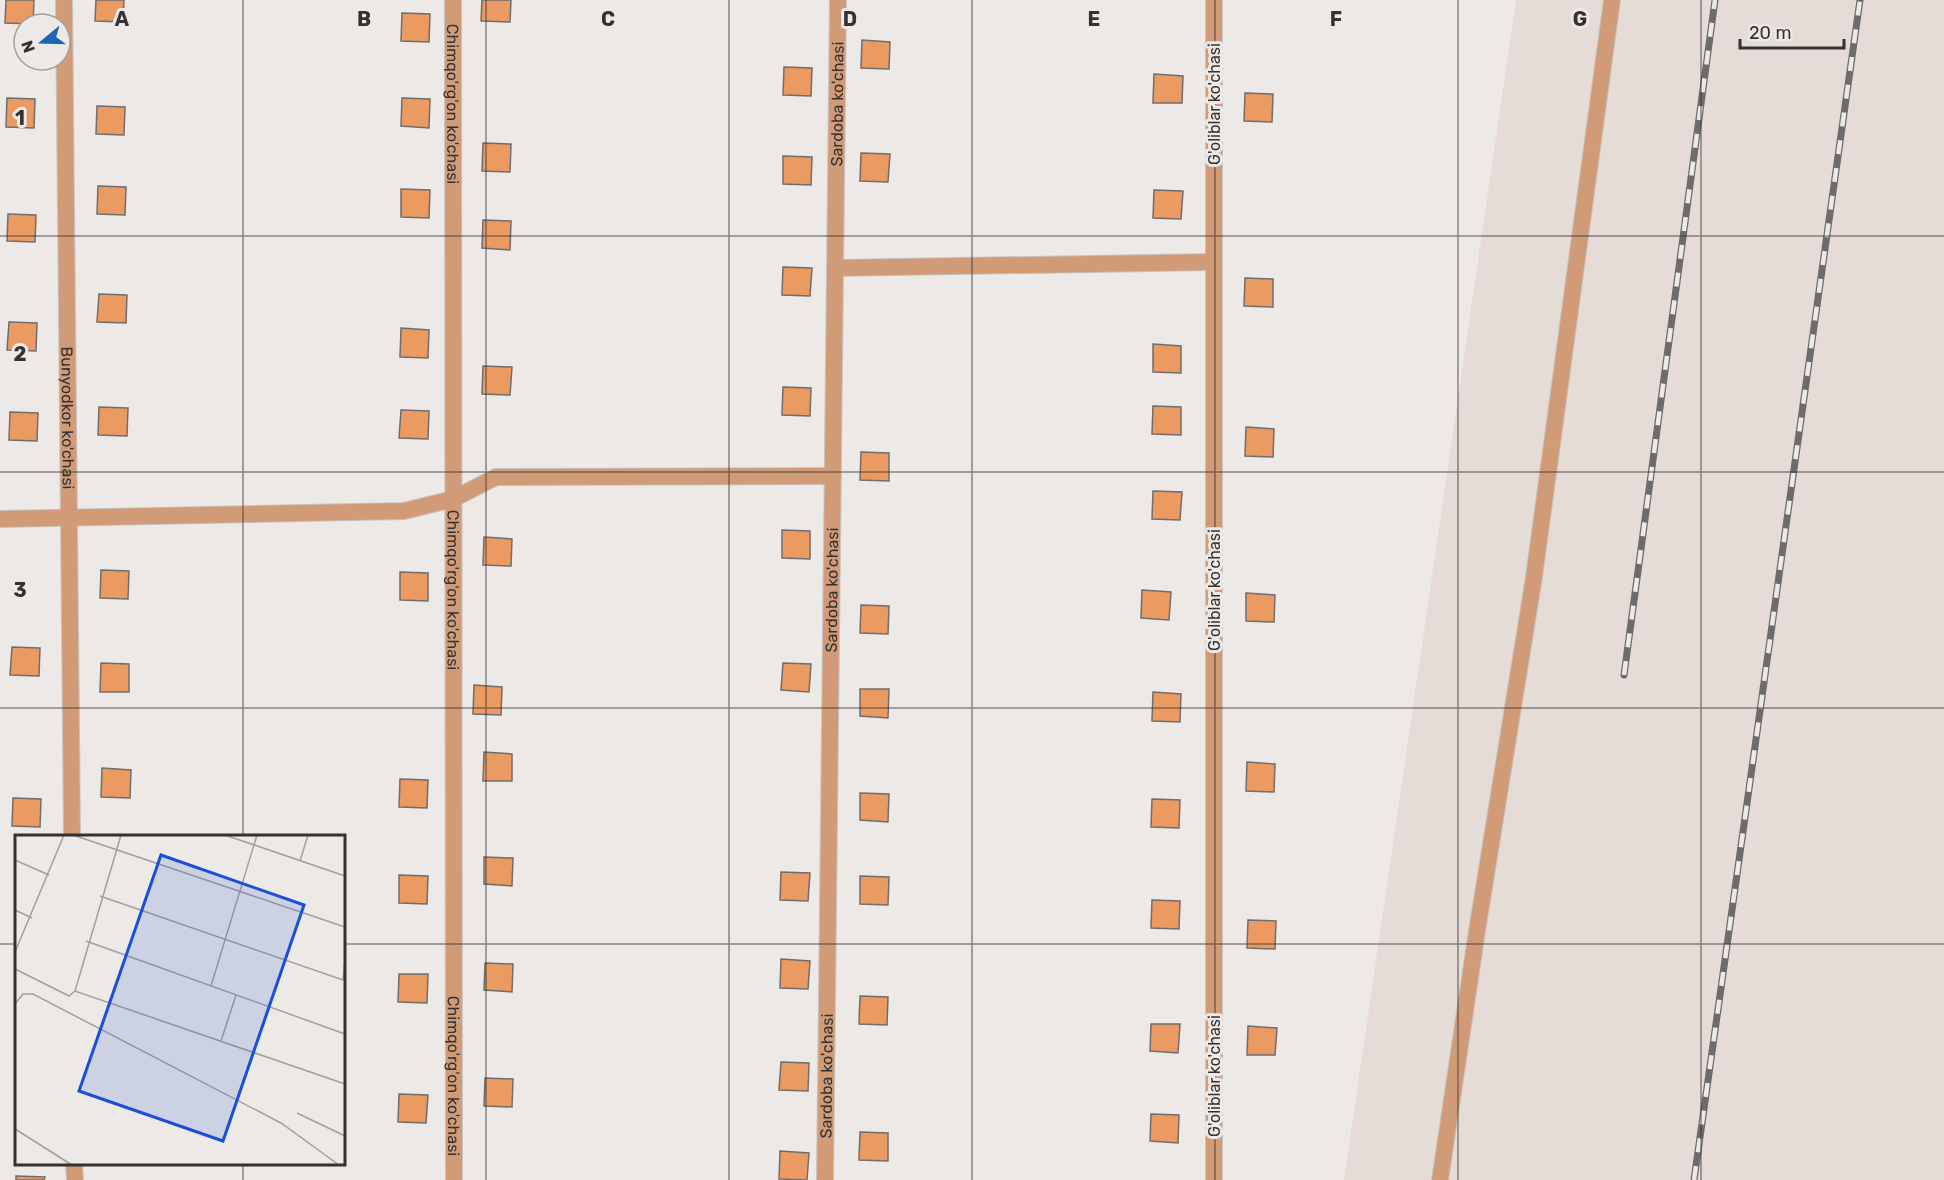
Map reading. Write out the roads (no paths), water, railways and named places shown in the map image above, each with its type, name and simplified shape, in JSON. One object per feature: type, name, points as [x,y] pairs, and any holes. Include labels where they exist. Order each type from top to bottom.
[{"type":"street","name":"Bunyodkor ko'chasi","points":[[64,0],[72,835]]},
{"type":"street","name":"Chimqo'rg'on ko'chasi","points":[[453,0],[454,1180]]},
{"type":"street","name":"Sardoba ko'chasi","points":[[825,1180],[838,0]]},
{"type":"street","name":"G'oliblar ko'chasi","points":[[1214,0],[1214,1180]]},
{"type":"street","points":[[1440,1180],[1534,577],[1612,0]]},
{"type":"street","points":[[835,268],[1214,262]]},
{"type":"street","points":[[0,519],[404,511],[453,499],[496,477],[833,476]]},
{"type":"railway","points":[[1624,675],[1715,0]]},
{"type":"railway","points":[[1694,1180],[1860,0]]}]
